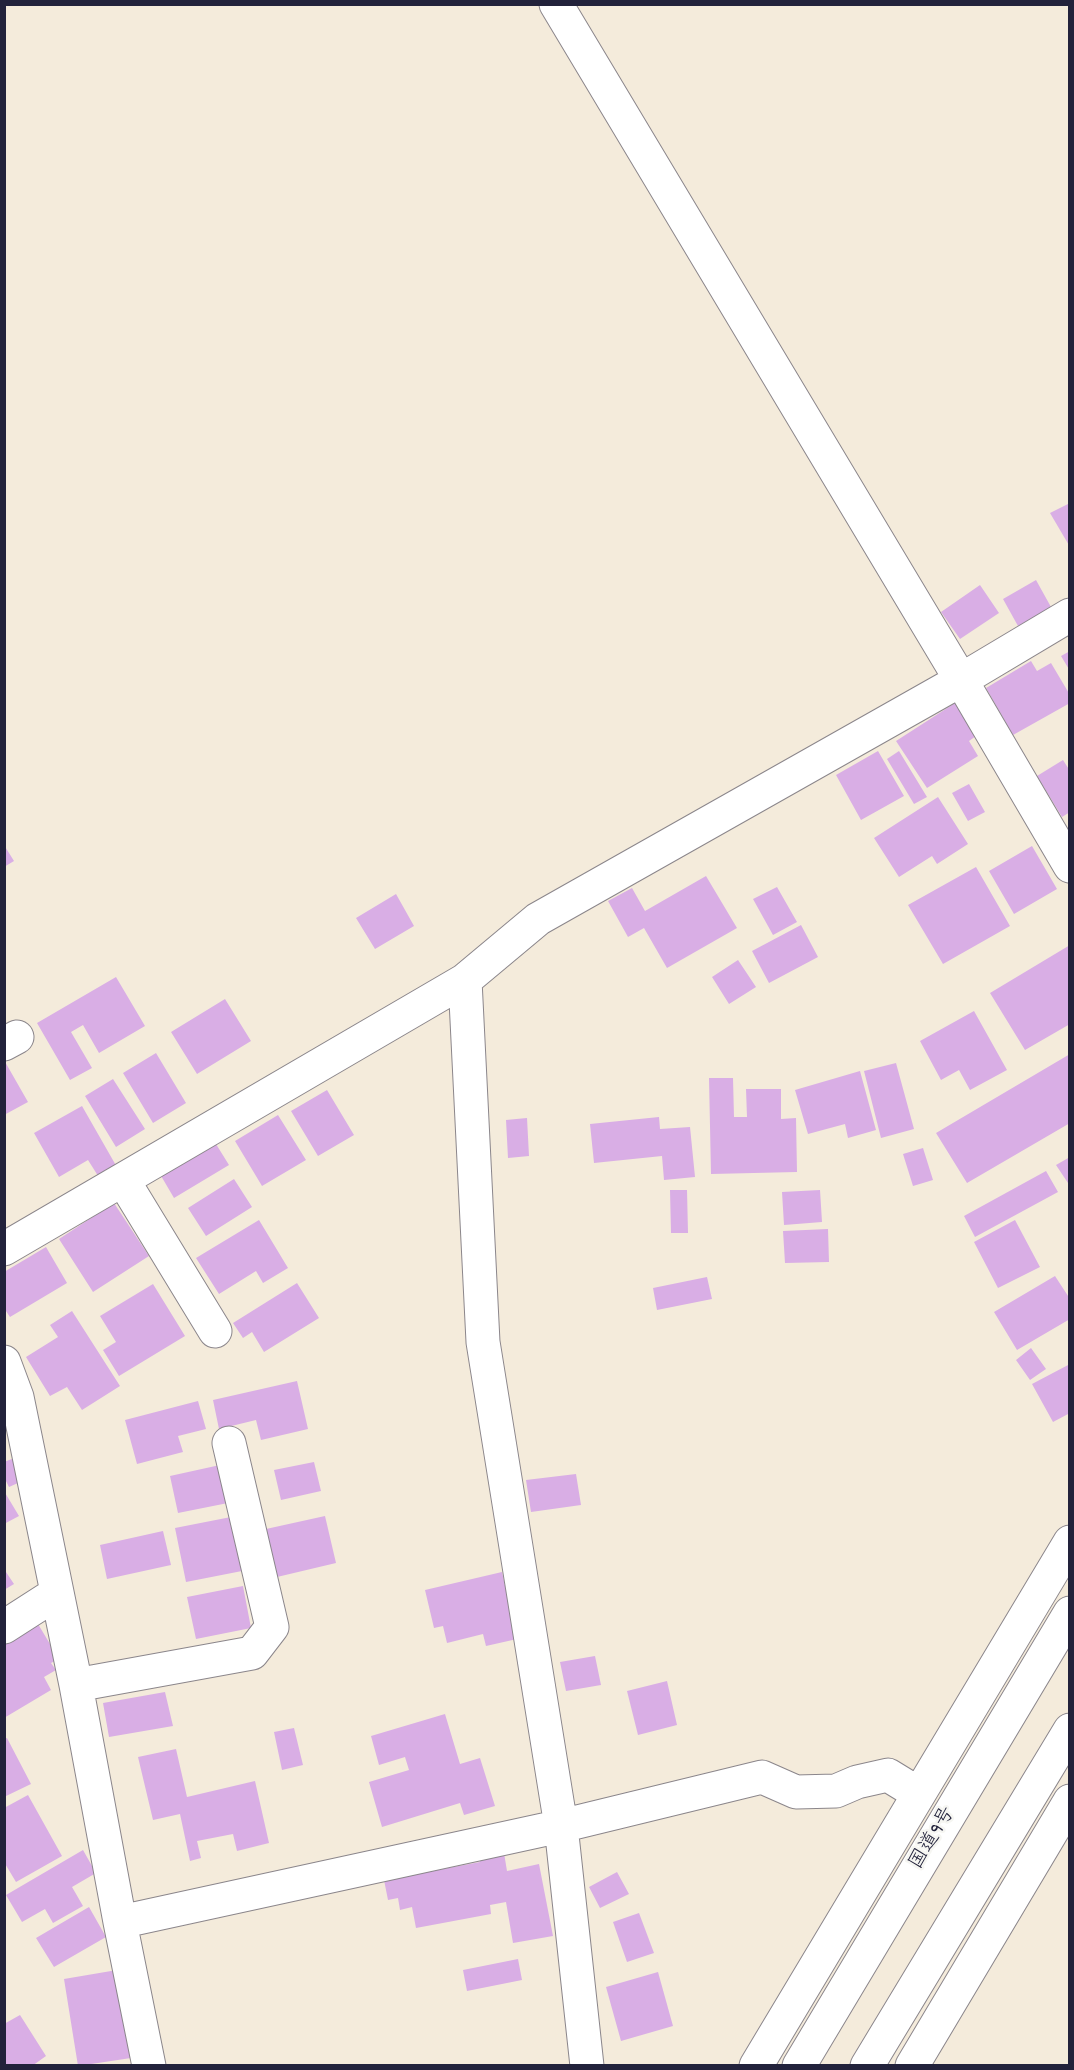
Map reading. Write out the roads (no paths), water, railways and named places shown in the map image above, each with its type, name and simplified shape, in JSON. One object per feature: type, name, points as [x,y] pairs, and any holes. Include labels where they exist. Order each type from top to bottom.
[{"type":"main road","points":[[556,4],[1069,864]]},
{"type":"main road","points":[[4,1249],[465,980],[538,919],[961,680],[1070,615]]},
{"type":"main road","points":[[465,980],[483,1342],[561,1826],[587,2066]]},
{"type":"main road","points":[[123,1180],[215,1331]]},
{"type":"main road","points":[[4,1362],[17,1397],[76,1684],[149,2066]]},
{"type":"main road","points":[[76,1684],[252,1653],[272,1627],[229,1443]]},
{"type":"main road","points":[[756,2066],[919,1794],[1057,1578],[1070,1542]]},
{"type":"main road","points":[[4,1627],[57,1593]]},
{"type":"main road","name":"国道9号","points":[[802,2060],[1070,1613]]},
{"type":"main road","points":[[869,2066],[1070,1730]]},
{"type":"main road","points":[[120,1922],[561,1826],[762,1777],[796,1792],[836,1791],[857,1782],[888,1774],[919,1794]]},
{"type":"main road","points":[[912,2066],[1070,1801]]},
{"type":"main road","points":[[802,2060],[808,1978]]},
{"type":"main road","points":[[869,2066],[932,2033]]}]
